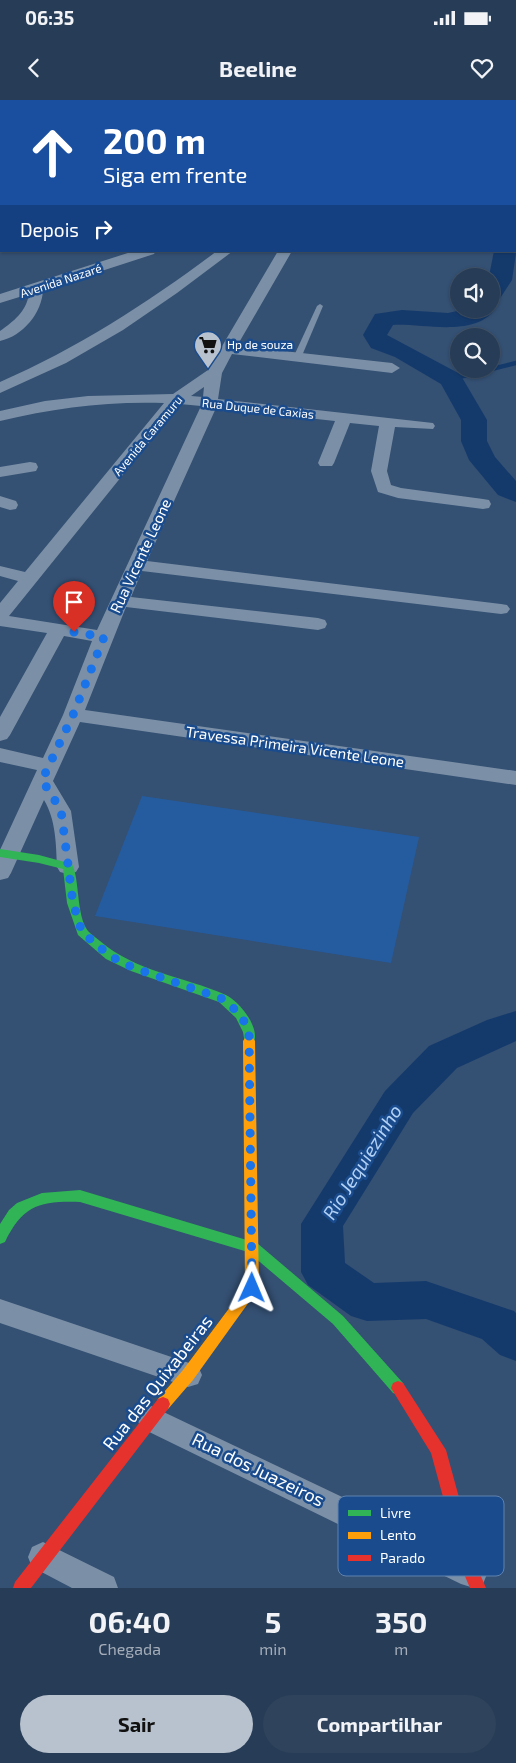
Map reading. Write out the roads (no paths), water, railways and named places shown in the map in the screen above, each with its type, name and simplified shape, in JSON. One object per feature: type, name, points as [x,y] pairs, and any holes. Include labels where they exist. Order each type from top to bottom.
[{"type":"street","name":"Avenida Nazaré","points":[[0,300],[146,252]]},
{"type":"street","points":[[0,388],[108,335],[165,298],[225,252]]},
{"type":"street","name":"Avenida Caramuru","points":[[0,615],[176,399],[214,373],[226,349],[284,252]]},
{"type":"street","points":[[0,337],[26,317],[35,306],[36,289]]},
{"type":"street","points":[[226,349],[392,368]]},
{"type":"street","name":"Rua Vicente Leone","points":[[0,873],[4,853],[73,715],[104,637],[210,404],[214,373]]},
{"type":"street","name":"Rua Duque de Caxias","points":[[0,416],[59,402],[99,398],[176,399],[427,426]]},
{"type":"street","points":[[326,463],[344,418]]},
{"type":"street","points":[[388,422],[379,471],[384,488],[398,493],[483,504]]},
{"type":"street","points":[[0,472],[30,467]]},
{"type":"street","points":[[138,565],[501,609]]},
{"type":"street","points":[[0,571],[31,579]]},
{"type":"street","points":[[120,601],[318,624]]},
{"type":"street","points":[[0,620],[104,637]]},
{"type":"street","points":[[0,736],[59,629]]},
{"type":"street","name":"Travessa Primeira Vicente Leone","points":[[73,715],[516,778]]},
{"type":"street","points":[[0,755],[45,773],[61,810],[65,829],[68,867],[39,859],[4,853]]},
{"type":"street","name":"Rua das Quixabeiras","points":[[21,1588],[151,1418],[188,1375],[252,1288],[249,1032],[241,1015],[223,999],[134,968],[110,956],[82,932],[73,903],[68,867]]},
{"type":"street","points":[[0,1238],[4,1225],[16,1209],[32,1199],[54,1194],[80,1196],[252,1247],[338,1320],[400,1390],[438,1450],[452,1496]]},
{"type":"street","points":[[0,1311],[188,1375]]},
{"type":"street","name":"Rua dos Juazeiros","points":[[151,1418],[338,1512]]},
{"type":"street","points":[[44,1557],[103,1588]]},
{"type":"lane","points":[[297,358],[320,306]]},
{"type":"waterway","name":"Rio Jequiezinho","points":[[500,280],[505,252]]},
{"type":"waterway","name":"Rio Jequiezinho","points":[[465,318],[448,321],[405,318],[384,319],[375,335],[380,343],[404,352],[451,379],[474,420],[474,441],[483,460],[508,489],[516,494]]},
{"type":"waterway","points":[[451,379],[516,363]]},
{"type":"waterway","name":"Rio Jequiezinho","points":[[516,1026],[501,1030],[443,1057],[399,1102],[322,1224],[323,1272],[367,1302],[426,1300],[498,1325],[516,1341]]},
{"type":"place","name":"Hp de souza","points":[[208,369]]}]
